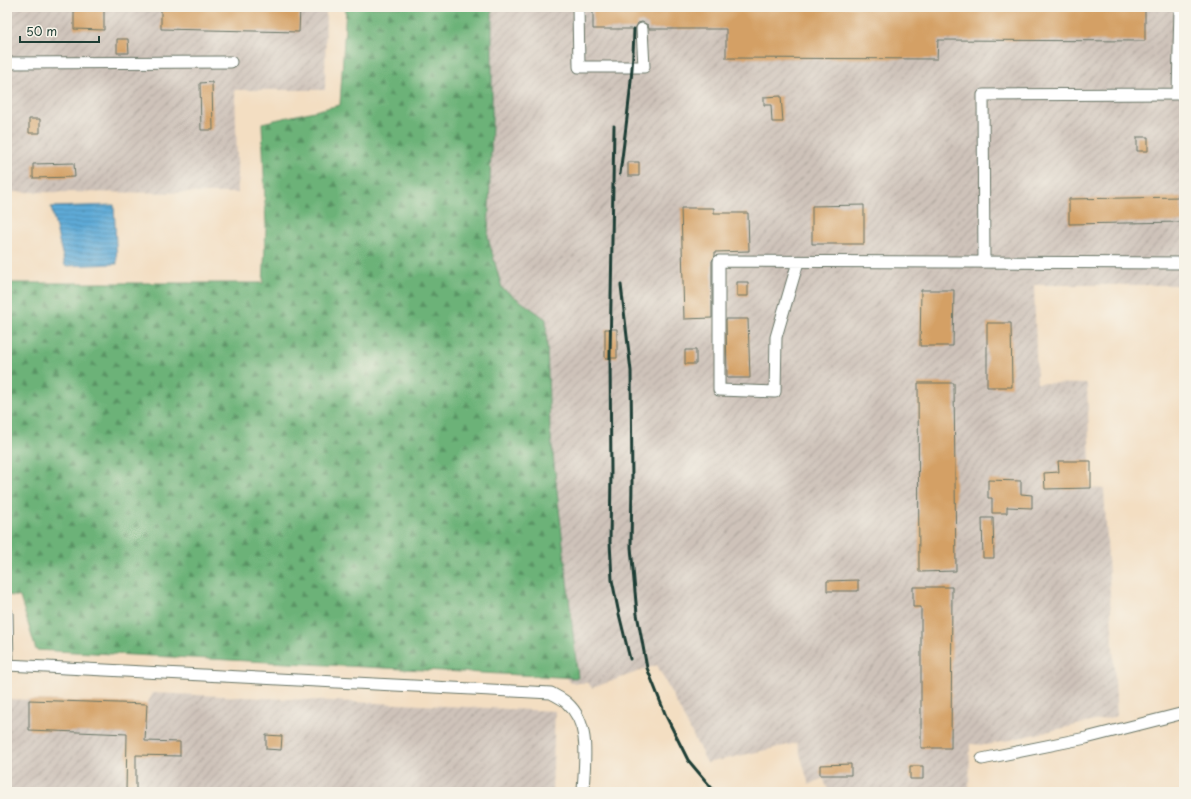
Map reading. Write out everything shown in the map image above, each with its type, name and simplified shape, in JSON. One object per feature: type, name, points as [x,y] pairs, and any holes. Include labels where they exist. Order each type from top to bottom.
[{"type":"street","points":[[578,7],[579,67],[644,67],[642,29]]},
{"type":"street","points":[[984,262],[983,95],[1178,94],[1180,7]]},
{"type":"street","points":[[7,64],[231,62]]},
{"type":"street","points":[[798,262],[776,337],[775,392],[719,390],[719,261],[1184,263]]},
{"type":"street","points":[[7,613],[8,665],[551,693],[567,702],[576,713],[583,729],[583,792]]},
{"type":"street","points":[[982,759],[1086,738],[1184,713]]},
{"type":"shaded area","points":[[7,7],[326,7],[325,90],[235,90],[238,193],[7,192]]},
{"type":"shaded area","points":[[491,7],[1184,7],[1184,285],[1034,285],[1037,383],[1087,384],[1091,488],[1104,489],[1117,716],[987,745],[970,744],[969,792],[829,792],[823,778],[809,785],[797,743],[707,763],[657,665],[592,688],[588,683],[570,683],[563,671],[482,235]]},
{"type":"shaded area","points":[[153,693],[555,711],[552,792],[7,792],[7,699],[147,704]]},
{"type":"green space","points":[[346,7],[492,7],[492,124],[488,238],[502,288],[546,319],[550,428],[578,678],[36,650],[20,597],[7,595],[7,283],[263,283],[266,228],[262,123],[340,105]]},
{"type":"water","points":[[114,205],[117,264],[65,266],[51,207]]},
{"type":"building","points":[[74,7],[104,7],[104,30],[74,29]]},
{"type":"building","points":[[161,7],[300,7],[299,32],[161,29]]},
{"type":"building","points":[[593,7],[1145,7],[1145,41],[938,40],[937,59],[726,58],[726,29],[649,29],[648,25],[642,22],[638,23],[635,29],[593,29]]},
{"type":"building","points":[[117,39],[128,39],[129,53],[117,53]]},
{"type":"building","points":[[212,82],[213,130],[201,130],[200,83]]},
{"type":"building","points":[[781,96],[783,122],[772,122],[771,105],[764,105],[764,97]]},
{"type":"building","points":[[29,119],[40,119],[40,133],[29,133]]},
{"type":"building","points":[[1137,137],[1148,137],[1148,151],[1137,151]]},
{"type":"building","points":[[628,162],[639,162],[639,176],[628,176]]},
{"type":"building","points":[[74,163],[75,177],[33,178],[33,164]]},
{"type":"building","points":[[1181,197],[1182,222],[1069,224],[1069,199]]},
{"type":"building","points":[[864,205],[864,244],[812,244],[812,206]]},
{"type":"building","points":[[681,208],[714,208],[714,213],[748,213],[749,251],[715,252],[715,256],[712,261],[712,318],[684,319]]},
{"type":"building","points":[[737,282],[748,282],[748,296],[737,296]]},
{"type":"building","points":[[921,290],[954,290],[953,346],[920,346]]},
{"type":"building","points":[[726,319],[748,319],[750,378],[727,378]]},
{"type":"building","points":[[987,323],[1011,323],[1012,387],[987,387]]},
{"type":"building","points":[[605,329],[617,329],[617,358],[605,358]]},
{"type":"building","points":[[685,350],[696,350],[696,364],[685,364]]},
{"type":"building","points":[[918,383],[954,383],[956,571],[919,572]]},
{"type":"building","points":[[1058,461],[1091,461],[1091,488],[1045,489],[1044,473],[1059,472]]},
{"type":"building","points":[[988,480],[1021,481],[1021,494],[1032,495],[1032,508],[1007,507],[1007,513],[992,513],[992,498],[988,498]]},
{"type":"building","points":[[982,518],[993,518],[994,558],[983,558]]},
{"type":"building","points":[[858,580],[858,591],[827,591],[827,581]]},
{"type":"building","points":[[913,587],[952,587],[951,748],[921,748],[921,607],[913,607]]},
{"type":"building","points":[[29,700],[147,704],[145,741],[180,742],[180,756],[136,755],[136,792],[126,792],[127,734],[29,730]]},
{"type":"building","points":[[266,735],[282,736],[281,750],[266,749]]},
{"type":"building","points":[[851,764],[851,775],[820,775],[820,765]]},
{"type":"building","points":[[910,766],[923,766],[923,779],[910,779]]},
{"type":"railway","points":[[620,174],[631,84],[634,29]]},
{"type":"railway","points":[[614,126],[610,356],[610,542],[612,580],[630,659]]},
{"type":"railway","points":[[621,285],[631,371],[631,547],[637,614],[647,668],[666,716],[688,760],[715,792]]}]
